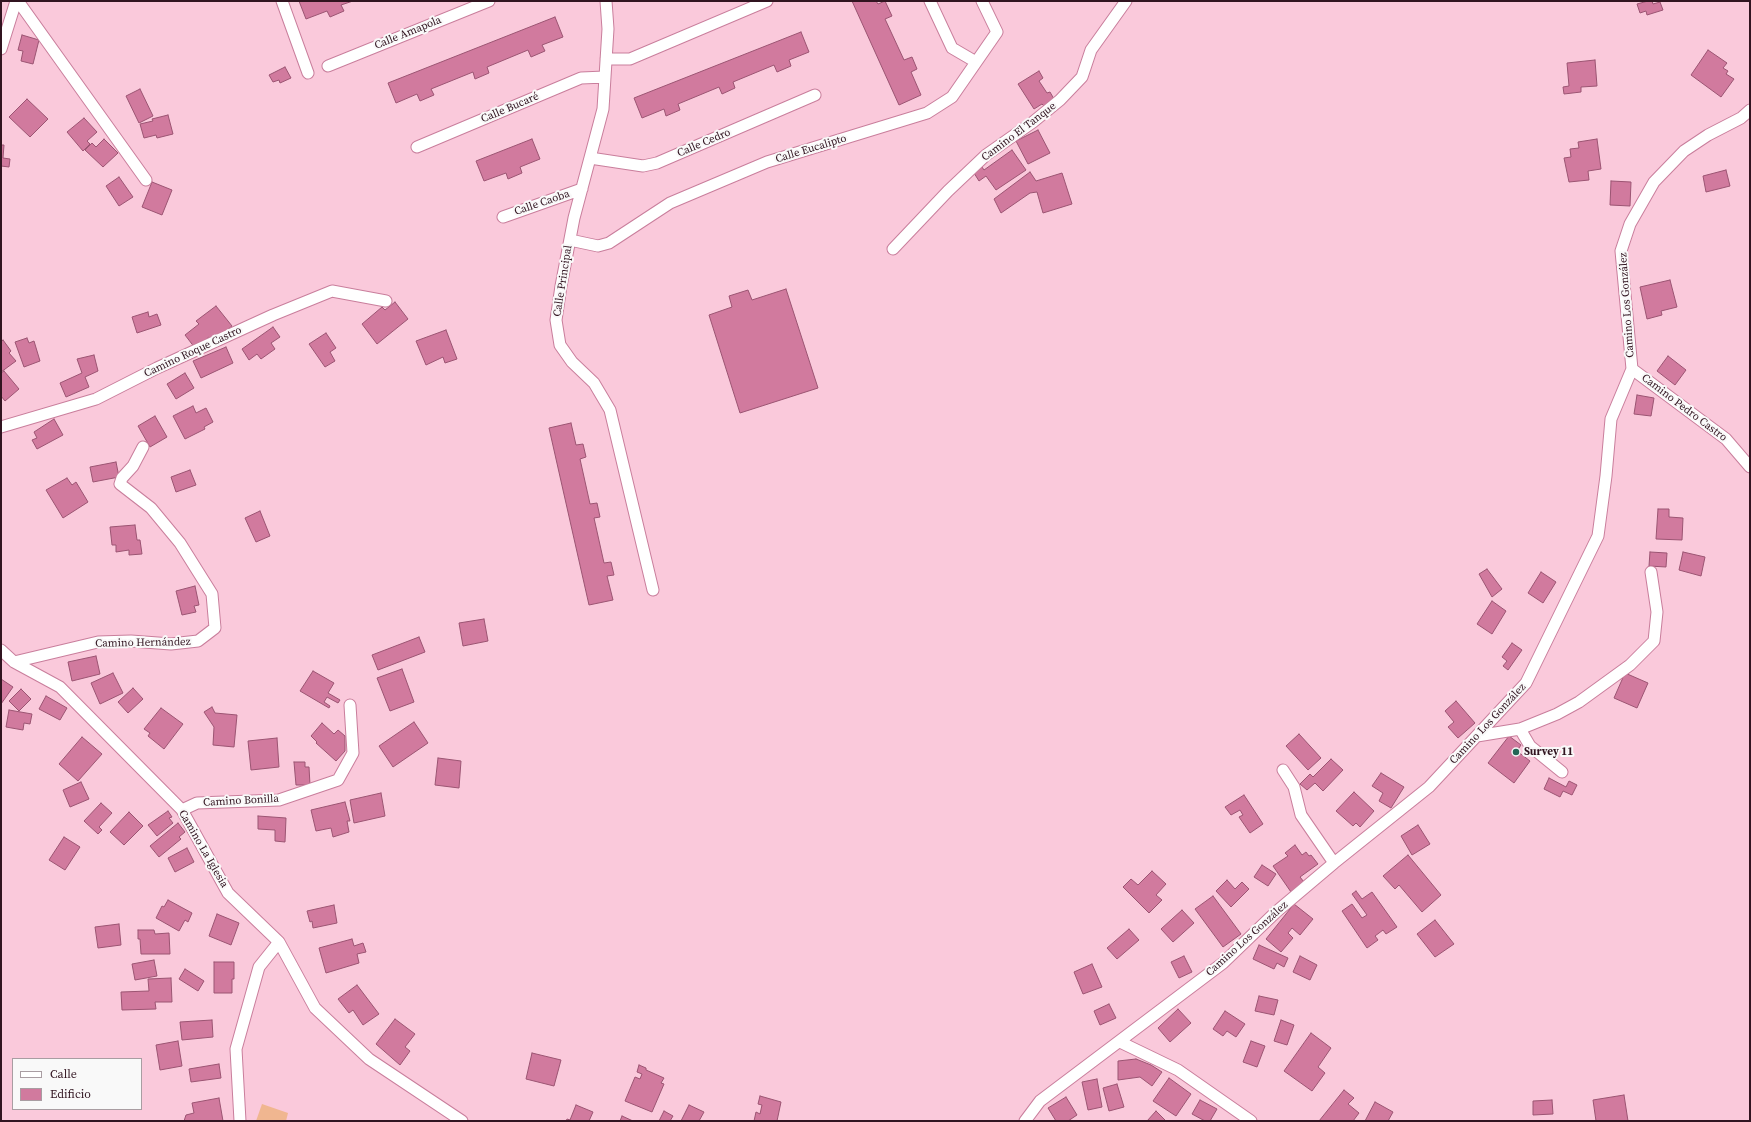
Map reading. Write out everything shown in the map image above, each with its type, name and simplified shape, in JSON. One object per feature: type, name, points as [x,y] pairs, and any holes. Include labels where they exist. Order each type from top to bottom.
[{"type":"street","points":[[1,49],[17,1]]},
{"type":"street","points":[[17,1],[146,180]]},
{"type":"street","points":[[282,1],[308,73]]},
{"type":"street","name":"Calle Amapola","points":[[328,66],[489,1]]},
{"type":"street","name":"Calle Principal","points":[[606,1],[608,29],[603,109],[570,240],[556,320],[560,345],[572,362],[594,383],[610,410],[653,590]]},
{"type":"street","points":[[606,60],[630,59],[767,1]]},
{"type":"street","points":[[930,1],[952,48],[976,62]]},
{"type":"street","name":"Calle Eucalipto","points":[[570,240],[598,246],[609,243],[670,203],[766,162],[927,113],[952,97],[996,32],[982,1]]},
{"type":"street","name":"Camino El Tanque","points":[[893,249],[948,191],[986,155],[1033,122],[1060,100],[1082,77],[1091,50],[1126,1]]},
{"type":"street","name":"Calle Bucaré","points":[[416,147],[581,78],[605,77]]},
{"type":"street","name":"Calle Cedro","points":[[590,158],[643,166],[657,163],[815,95]]},
{"type":"street","name":"Camino Los González","points":[[1025,1121],[1040,1101],[1223,963],[1276,912],[1334,863],[1429,787],[1526,684],[1598,536],[1606,476],[1611,419],[1632,369],[1621,251],[1630,224],[1654,182],[1684,151],[1708,134],[1741,118],[1750,110]]},
{"type":"street","name":"Calle Caoba","points":[[502,217],[582,189]]},
{"type":"street","name":"Camino Roque Castro","points":[[1,427],[96,399],[164,364],[273,315],[332,292],[386,301]]},
{"type":"street","name":"Camino Pedro Castro","points":[[1632,369],[1726,439],[1750,467]]},
{"type":"street","name":"Camino Hernández","points":[[14,662],[98,642],[131,641],[171,644],[198,641],[215,628],[212,594],[180,543],[151,508],[120,484],[122,478],[133,466],[143,447]]},
{"type":"street","points":[[1477,736],[1520,729],[1557,714],[1580,702],[1630,665],[1654,641],[1657,612],[1651,572]]},
{"type":"street","name":"Camino La Iglesia","points":[[1,650],[14,662],[60,687],[182,810],[228,893],[279,942],[315,1008],[370,1059],[462,1121]]},
{"type":"street","name":"Camino Bonilla","points":[[182,810],[197,803],[280,800],[338,780],[353,753],[350,705]]},
{"type":"street","points":[[1520,729],[1530,746],[1562,772]]},
{"type":"street","points":[[1283,770],[1294,787],[1301,814],[1334,863]]},
{"type":"street","points":[[240,1121],[236,1049],[259,967],[279,942]]},
{"type":"street","points":[[1120,1042],[1178,1070],[1251,1121]]},
{"type":"shaded area","points":[[262,1104],[288,1113],[286,1121],[256,1121]]},
{"type":"building","points":[[299,1],[353,1],[341,5],[344,11],[330,17],[327,11],[306,19]]},
{"type":"building","points":[[852,1],[876,1],[878,4],[885,1],[892,16],[885,19],[904,60],[912,57],[917,69],[911,72],[921,95],[899,105]]},
{"type":"building","points":[[1652,1],[1653,4],[1660,2],[1663,10],[1647,15],[1646,11],[1640,13],[1637,4]]},
{"type":"building","points":[[555,17],[563,37],[542,45],[545,51],[531,57],[528,50],[487,67],[489,73],[475,79],[473,72],[431,89],[434,95],[420,101],[417,94],[396,103],[388,83]]},
{"type":"building","points":[[801,32],[809,52],[789,60],[791,66],[777,72],[774,65],[733,82],[735,88],[722,94],[719,87],[678,104],[680,110],[666,116],[664,109],[642,118],[634,98]]},
{"type":"building","points":[[22,35],[39,40],[33,64],[21,61],[23,51],[18,50]]},
{"type":"building","points":[[1708,50],[1727,63],[1723,68],[1728,71],[1726,74],[1734,79],[1721,97],[1691,75]]},
{"type":"building","points":[[1595,60],[1597,86],[1581,87],[1581,92],[1564,94],[1563,87],[1569,86],[1567,63]]},
{"type":"building","points":[[285,67],[291,78],[280,83],[279,80],[273,82],[269,75]]},
{"type":"building","points":[[1039,71],[1043,78],[1039,81],[1047,93],[1050,92],[1054,99],[1044,106],[1042,104],[1034,109],[1018,84]]},
{"type":"building","points":[[140,89],[153,116],[139,123],[126,96]]},
{"type":"building","points":[[27,99],[48,119],[30,137],[9,117]]},
{"type":"building","points":[[168,115],[173,134],[157,138],[156,135],[144,138],[140,124]]},
{"type":"building","points":[[84,118],[97,132],[87,141],[90,144],[83,151],[67,132]]},
{"type":"building","points":[[1038,130],[1050,153],[1028,164],[1016,141]]},
{"type":"building","points":[[104,139],[118,153],[103,167],[85,150],[92,143],[96,147]]},
{"type":"building","points":[[532,139],[540,159],[520,167],[522,173],[508,179],[506,173],[484,181],[476,161]]},
{"type":"building","points":[[1597,139],[1601,169],[1588,171],[1589,180],[1569,182],[1564,158],[1571,157],[1570,149],[1579,148],[1578,142]]},
{"type":"building","points":[[1,145],[4,145],[3,158],[10,159],[9,167],[1,166]]},
{"type":"building","points":[[1012,150],[1026,170],[996,190],[986,176],[979,181],[974,173],[982,167],[984,170]]},
{"type":"building","points":[[1726,170],[1730,186],[1706,192],[1703,176]]},
{"type":"building","points":[[1030,172],[1036,181],[1062,173],[1072,204],[1043,213],[1037,192],[1030,193],[1001,213],[994,199]]},
{"type":"building","points":[[119,177],[133,197],[119,206],[106,186]]},
{"type":"building","points":[[1611,181],[1631,182],[1630,206],[1610,205]]},
{"type":"building","points":[[152,182],[172,190],[162,215],[142,207]]},
{"type":"building","points":[[1670,280],[1677,307],[1661,311],[1662,315],[1647,319],[1640,287]]},
{"type":"building","points":[[786,289],[818,388],[740,413],[709,315],[732,307],[729,296],[748,290],[752,300]]},
{"type":"building","points":[[395,302],[408,319],[377,344],[362,324],[382,307],[385,310]]},
{"type":"building","points":[[216,306],[232,326],[212,342],[209,337],[195,348],[185,335],[199,324],[196,321]]},
{"type":"building","points":[[148,312],[149,317],[157,314],[161,325],[137,333],[132,317]]},
{"type":"building","points":[[273,327],[280,337],[271,343],[275,349],[261,359],[257,354],[249,360],[242,349]]},
{"type":"building","points":[[446,330],[457,359],[445,363],[443,357],[426,365],[416,341]]},
{"type":"building","points":[[326,333],[336,348],[330,352],[335,361],[325,367],[309,344]]},
{"type":"building","points":[[27,338],[29,343],[34,341],[40,361],[24,367],[15,342]]},
{"type":"building","points":[[3,340],[11,351],[9,353],[16,361],[1,372],[1,342]]},
{"type":"building","points":[[226,347],[233,363],[201,378],[193,361]]},
{"type":"building","points":[[94,355],[98,371],[85,377],[89,387],[66,397],[60,383],[82,373],[77,359]]},
{"type":"building","points":[[1668,356],[1686,370],[1675,385],[1657,371]]},
{"type":"building","points":[[4,371],[19,389],[5,401],[1,396],[1,373]]},
{"type":"building","points":[[185,373],[194,388],[176,399],[167,384]]},
{"type":"building","points":[[1637,395],[1654,398],[1651,416],[1634,414]]},
{"type":"building","points":[[193,406],[196,413],[206,408],[213,422],[204,427],[205,429],[185,439],[173,416]]},
{"type":"building","points":[[155,416],[167,437],[150,447],[138,426]]},
{"type":"building","points":[[54,419],[63,435],[37,449],[32,440],[37,438],[34,432]]},
{"type":"building","points":[[571,423],[576,445],[583,444],[586,457],[580,459],[590,504],[597,503],[600,517],[594,518],[604,563],[611,562],[614,575],[607,576],[613,600],[589,605],[549,428]]},
{"type":"building","points":[[116,462],[119,477],[93,482],[90,467]]},
{"type":"building","points":[[190,470],[196,485],[176,492],[171,477]]},
{"type":"building","points":[[67,478],[72,485],[76,482],[88,502],[63,518],[46,490]]},
{"type":"building","points":[[1658,509],[1669,509],[1669,517],[1683,518],[1682,540],[1656,539]]},
{"type":"building","points":[[260,511],[270,536],[256,542],[245,518]]},
{"type":"building","points":[[135,525],[137,540],[140,540],[142,554],[129,555],[129,550],[116,552],[116,545],[112,545],[110,527]]},
{"type":"building","points":[[1650,552],[1667,553],[1666,567],[1649,566]]},
{"type":"building","points":[[1683,552],[1705,557],[1701,576],[1679,570]]},
{"type":"building","points":[[1487,569],[1502,589],[1492,597],[1479,574]]},
{"type":"building","points":[[1541,572],[1556,582],[1543,603],[1528,593]]},
{"type":"building","points":[[195,586],[199,605],[194,606],[196,612],[182,615],[176,591]]},
{"type":"building","points":[[1492,601],[1506,611],[1492,634],[1477,624]]},
{"type":"building","points":[[484,619],[488,641],[463,646],[459,623]]},
{"type":"building","points":[[419,637],[425,652],[378,670],[372,655]]},
{"type":"building","points":[[1512,643],[1522,650],[1508,670],[1503,666],[1507,661],[1502,657]]},
{"type":"building","points":[[96,656],[100,674],[72,681],[68,662]]},
{"type":"building","points":[[402,669],[414,702],[390,711],[377,678]]},
{"type":"building","points":[[313,671],[334,683],[328,693],[340,700],[338,703],[327,697],[324,702],[330,706],[329,708],[300,691]]},
{"type":"building","points":[[113,673],[123,693],[100,704],[91,683]]},
{"type":"building","points":[[1625,673],[1648,683],[1637,708],[1614,698]]},
{"type":"building","points":[[1,679],[13,687],[1,704]]},
{"type":"building","points":[[133,688],[143,699],[128,713],[118,702]]},
{"type":"building","points":[[21,689],[31,699],[19,711],[9,701]]},
{"type":"building","points":[[46,696],[67,708],[60,720],[39,709]]},
{"type":"building","points":[[1456,701],[1475,723],[1458,738],[1448,727],[1454,722],[1445,711]]},
{"type":"building","points":[[212,707],[215,713],[237,715],[234,747],[213,745],[214,727],[204,712]]},
{"type":"building","points":[[161,708],[183,724],[164,749],[148,736],[150,733],[144,729]]},
{"type":"building","points":[[9,710],[32,714],[30,724],[24,723],[23,730],[6,727]]},
{"type":"building","points":[[414,722],[428,743],[393,767],[379,746]]},
{"type":"building","points":[[322,723],[334,734],[338,730],[345,736],[345,751],[336,761],[316,743],[317,742],[311,736]]},
{"type":"building","points":[[1299,734],[1321,758],[1308,770],[1286,746]]},
{"type":"building","points":[[1509,736],[1521,745],[1517,751],[1530,761],[1514,783],[1488,763]]},
{"type":"building","points":[[82,737],[102,754],[78,781],[59,764]]},
{"type":"building","points":[[277,738],[279,767],[251,770],[248,741]]},
{"type":"building","points":[[438,758],[461,761],[459,788],[435,785]]},
{"type":"building","points":[[1331,759],[1343,770],[1323,791],[1315,783],[1307,790],[1300,784],[1310,774],[1313,777]]},
{"type":"building","points":[[294,762],[305,762],[305,767],[309,767],[310,785],[296,785]]},
{"type":"building","points":[[1381,773],[1404,787],[1391,808],[1379,801],[1383,793],[1372,786]]},
{"type":"building","points":[[1549,778],[1566,787],[1569,781],[1577,785],[1572,795],[1563,791],[1560,797],[1544,789]]},
{"type":"building","points":[[81,782],[89,799],[70,807],[63,790]]},
{"type":"building","points":[[1354,792],[1374,811],[1360,827],[1356,823],[1353,826],[1336,811]]},
{"type":"building","points":[[381,793],[385,816],[354,823],[350,800]]},
{"type":"building","points":[[1244,795],[1263,824],[1250,833],[1239,817],[1243,815],[1240,810],[1231,815],[1225,807]]},
{"type":"building","points":[[345,802],[350,821],[347,821],[349,832],[333,837],[331,828],[316,831],[311,810]]},
{"type":"building","points":[[101,803],[112,813],[99,827],[102,830],[98,834],[84,821]]},
{"type":"building","points":[[168,811],[172,817],[169,818],[173,823],[157,836],[148,825]]},
{"type":"building","points":[[129,812],[143,826],[124,845],[110,832]]},
{"type":"building","points":[[258,816],[286,818],[285,842],[275,841],[275,830],[258,829]]},
{"type":"building","points":[[178,823],[185,832],[179,837],[181,839],[159,857],[150,846]]},
{"type":"building","points":[[1418,825],[1430,844],[1412,855],[1401,836]]},
{"type":"building","points":[[64,837],[80,847],[65,870],[49,860]]},
{"type":"building","points":[[1295,845],[1302,855],[1306,852],[1309,856],[1311,855],[1318,864],[1300,877],[1304,882],[1291,892],[1273,866],[1288,856],[1285,853]]},
{"type":"building","points":[[187,848],[194,862],[175,872],[168,858]]},
{"type":"building","points":[[1408,855],[1441,895],[1422,912],[1399,885],[1395,889],[1383,876]]},
{"type":"building","points":[[1262,865],[1276,874],[1268,886],[1254,877]]},
{"type":"building","points":[[1152,871],[1166,884],[1156,895],[1162,900],[1149,913],[1123,887],[1131,879],[1138,885]]},
{"type":"building","points":[[1227,880],[1235,889],[1242,882],[1249,889],[1231,907],[1216,891]]},
{"type":"building","points":[[1356,891],[1362,899],[1372,892],[1397,927],[1386,934],[1383,930],[1375,936],[1378,940],[1367,948],[1342,911],[1352,904],[1362,918],[1367,915],[1352,894]]},
{"type":"building","points":[[1213,896],[1241,934],[1223,947],[1195,909]]},
{"type":"building","points":[[168,900],[192,913],[188,922],[185,920],[179,931],[156,918],[162,906],[164,907]]},
{"type":"building","points":[[1294,904],[1313,919],[1300,935],[1292,928],[1288,933],[1293,938],[1281,952],[1266,939]]},
{"type":"building","points":[[334,905],[337,923],[313,928],[312,921],[310,922],[307,911]]},
{"type":"building","points":[[1182,910],[1194,923],[1173,942],[1161,929]]},
{"type":"building","points":[[217,914],[239,923],[231,945],[209,936]]},
{"type":"building","points":[[1435,920],[1454,944],[1435,957],[1417,934]]},
{"type":"building","points":[[119,924],[121,945],[98,948],[95,927]]},
{"type":"building","points":[[1129,929],[1139,940],[1117,959],[1107,948]]},
{"type":"building","points":[[138,930],[154,930],[155,934],[169,933],[170,954],[141,954]]},
{"type":"building","points":[[352,939],[354,946],[363,943],[366,952],[357,954],[359,963],[326,973],[319,948]]},
{"type":"building","points":[[1259,945],[1288,958],[1284,967],[1277,963],[1274,969],[1253,959]]},
{"type":"building","points":[[1184,956],[1192,972],[1179,978],[1171,962]]},
{"type":"building","points":[[1300,956],[1317,965],[1310,980],[1293,972]]},
{"type":"building","points":[[154,960],[157,976],[135,980],[132,964]]},
{"type":"building","points":[[214,962],[234,962],[232,993],[214,993]]},
{"type":"building","points":[[1092,964],[1102,987],[1083,994],[1074,972]]},
{"type":"building","points":[[185,969],[204,981],[198,991],[179,979]]},
{"type":"building","points":[[171,978],[172,1002],[155,1002],[156,1009],[122,1010],[121,992],[149,991],[148,979]]},
{"type":"building","points":[[357,985],[379,1014],[363,1025],[353,1010],[349,1013],[338,999]]},
{"type":"building","points":[[1259,996],[1278,1000],[1274,1015],[1255,1011]]},
{"type":"building","points":[[1109,1004],[1116,1018],[1100,1025],[1094,1011]]},
{"type":"building","points":[[1178,1009],[1191,1023],[1170,1042],[1158,1028]]},
{"type":"building","points":[[1225,1011],[1245,1024],[1236,1037],[1227,1031],[1223,1036],[1213,1029]]},
{"type":"building","points":[[395,1019],[415,1034],[405,1047],[410,1051],[400,1065],[376,1044]]},
{"type":"building","points":[[212,1020],[213,1037],[182,1040],[180,1022]]},
{"type":"building","points":[[1281,1020],[1294,1025],[1287,1045],[1274,1041]]},
{"type":"building","points":[[1311,1033],[1331,1048],[1318,1067],[1325,1073],[1312,1091],[1284,1071]]},
{"type":"building","points":[[178,1041],[182,1066],[160,1070],[156,1045]]},
{"type":"building","points":[[1251,1041],[1265,1046],[1257,1067],[1243,1062]]},
{"type":"building","points":[[532,1053],[561,1060],[554,1086],[526,1079]]},
{"type":"building","points":[[1136,1059],[1151,1065],[1162,1072],[1152,1086],[1140,1077],[1118,1080],[1118,1061]]},
{"type":"building","points":[[219,1064],[221,1078],[191,1082],[189,1069]]},
{"type":"building","points":[[639,1065],[646,1068],[646,1070],[664,1078],[661,1083],[664,1084],[652,1112],[625,1101],[635,1077],[640,1079],[642,1074],[637,1072]]},
{"type":"building","points":[[1169,1078],[1191,1094],[1176,1116],[1153,1101]]},
{"type":"building","points":[[1097,1079],[1102,1107],[1088,1110],[1082,1082]]},
{"type":"building","points":[[1117,1084],[1124,1107],[1109,1111],[1103,1088]]},
{"type":"building","points":[[1344,1090],[1354,1098],[1348,1104],[1359,1113],[1353,1121],[1319,1121]]},
{"type":"building","points":[[1624,1095],[1628,1121],[1596,1121],[1593,1100]]},
{"type":"building","points":[[760,1096],[781,1102],[777,1121],[754,1121],[756,1112],[760,1114],[762,1105],[758,1104]]},
{"type":"building","points":[[1066,1097],[1077,1115],[1068,1121],[1056,1121],[1048,1108]]},
{"type":"building","points":[[219,1098],[223,1121],[184,1121],[186,1115],[194,1113],[192,1103]]},
{"type":"building","points":[[1200,1100],[1217,1109],[1210,1121],[1205,1121],[1192,1114]]},
{"type":"building","points":[[1552,1100],[1553,1114],[1533,1115],[1533,1101]]},
{"type":"building","points":[[1375,1102],[1393,1112],[1388,1121],[1365,1121]]},
{"type":"building","points":[[576,1105],[593,1112],[589,1121],[566,1121],[567,1119],[570,1120]]},
{"type":"building","points":[[689,1105],[704,1112],[699,1121],[681,1121]]},
{"type":"building","points":[[664,1111],[673,1116],[670,1121],[659,1121]]},
{"type":"building","points":[[1156,1111],[1166,1121],[1147,1121]]},
{"type":"building","points":[[622,1116],[633,1121],[620,1121]]},
{"type":"place","name":"Survey 11","points":[[1516,752]]}]
